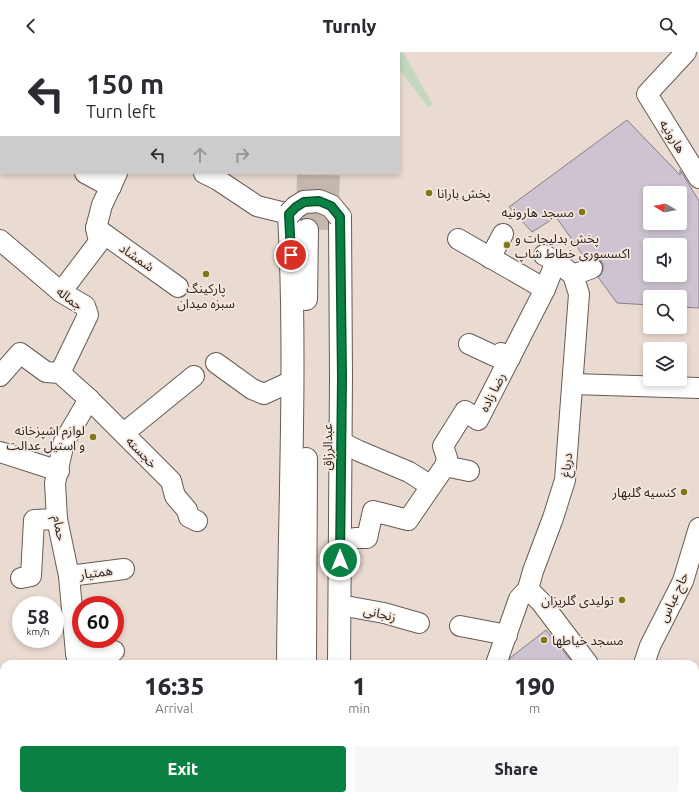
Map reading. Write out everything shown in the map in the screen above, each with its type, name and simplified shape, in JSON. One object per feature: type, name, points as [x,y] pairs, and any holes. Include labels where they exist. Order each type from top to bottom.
[{"type":"main road","points":[[288,660],[292,381],[291,255],[289,214],[304,202],[319,201],[331,206],[324,226],[341,442],[339,660]]},
{"type":"main road","name":"عبدالرزاق","points":[[306,660],[324,226]]},
{"type":"main road","name":"عبدالرزاق","points":[[324,226],[326,660]]},
{"type":"street","name":"هارونیه","points":[[686,52],[647,94],[699,178]]},
{"type":"street","points":[[61,292],[99,242],[96,228],[102,205],[114,180],[89,174]]},
{"type":"street","points":[[206,174],[218,180],[257,206],[289,214]]},
{"type":"street","name":"شمشاد","points":[[96,228],[178,287]]},
{"type":"street","points":[[490,258],[503,234]]},
{"type":"street","points":[[458,239],[545,289]]},
{"type":"street","name":"جماله","points":[[0,240],[61,292],[85,306],[88,315],[60,373]]},
{"type":"street","name":"رضا زاده","points":[[445,466],[447,458],[443,446],[465,412],[478,420],[545,289],[550,258],[573,275]]},
{"type":"street","points":[[573,275],[592,268]]},
{"type":"street","name":"درباغ","points":[[498,660],[519,599],[528,589],[565,480],[579,294],[573,275]]},
{"type":"street","points":[[469,344],[499,358],[501,353],[510,358]]},
{"type":"street","points":[[0,376],[20,353],[46,372],[60,373],[124,433]]},
{"type":"street","points":[[223,367],[252,389],[264,394],[292,381]]},
{"type":"street","name":"خجسته","points":[[194,376],[124,433],[170,481],[174,496],[188,510],[189,517],[197,521]]},
{"type":"street","points":[[573,384],[699,388]]},
{"type":"street","name":"حمام","points":[[77,658],[69,576],[57,519],[55,483],[59,471],[64,442],[89,399]]},
{"type":"street","points":[[341,442],[409,472],[431,486]]},
{"type":"street","points":[[0,452],[59,471]]},
{"type":"street","points":[[340,544],[355,538],[366,538],[373,511],[408,520],[445,466],[469,470]]},
{"type":"street","points":[[21,578],[31,576],[34,520],[57,519]]},
{"type":"street","name":"حاج عباس","points":[[645,660],[650,646],[683,581],[699,530]]},
{"type":"street","name":"همتیار","points":[[69,576],[124,569]]},
{"type":"street","points":[[528,589],[541,602],[585,660]]},
{"type":"street","name":"زنجانی","points":[[340,605],[384,613],[419,623]]},
{"type":"street","points":[[460,626],[507,635]]},
{"type":"street","points":[[77,658],[114,651]]},
{"type":"green space","points":[[400,52],[403,52],[433,105],[428,107],[400,70]]},
{"type":"building","name":"مسجد هارونیه","points":[[627,120],[680,175],[680,170],[699,201],[699,308],[687,307],[687,290],[643,290],[643,305],[617,303],[598,277],[601,275],[603,270],[603,264],[600,259],[594,257],[585,258],[556,217],[532,232],[509,207]]},
{"type":"building","name":"مسجد خیاطها","points":[[546,630],[571,660],[509,660]]},
{"type":"tunnel","points":[[307,230],[308,174]]},
{"type":"tunnel","points":[[327,230],[329,174]]},
{"type":"place","name":"پخش بارانا","points":[[429,193]]},
{"type":"place","name":"مسجد هارونیه","points":[[582,212]]},
{"type":"place","name":"پخش بدلیجات و اکسسوری خطاط شاپ","points":[[507,245]]},
{"type":"place","name":"پارکینگ سبزه میدان","points":[[206,274]]},
{"type":"place","name":"لوازم اشپزخانه و استیل عدالت","points":[[93,437]]},
{"type":"place","name":"کنسیه گلبهار","points":[[684,492]]},
{"type":"place","name":"تولیدی گلریزان","points":[[622,600]]},
{"type":"place","name":"مسجد خیاطها","points":[[544,640]]},
{"type":"route","points":[[291,255],[289,214],[304,202],[319,201],[331,206],[340,217],[342,377],[340,560]]}]
